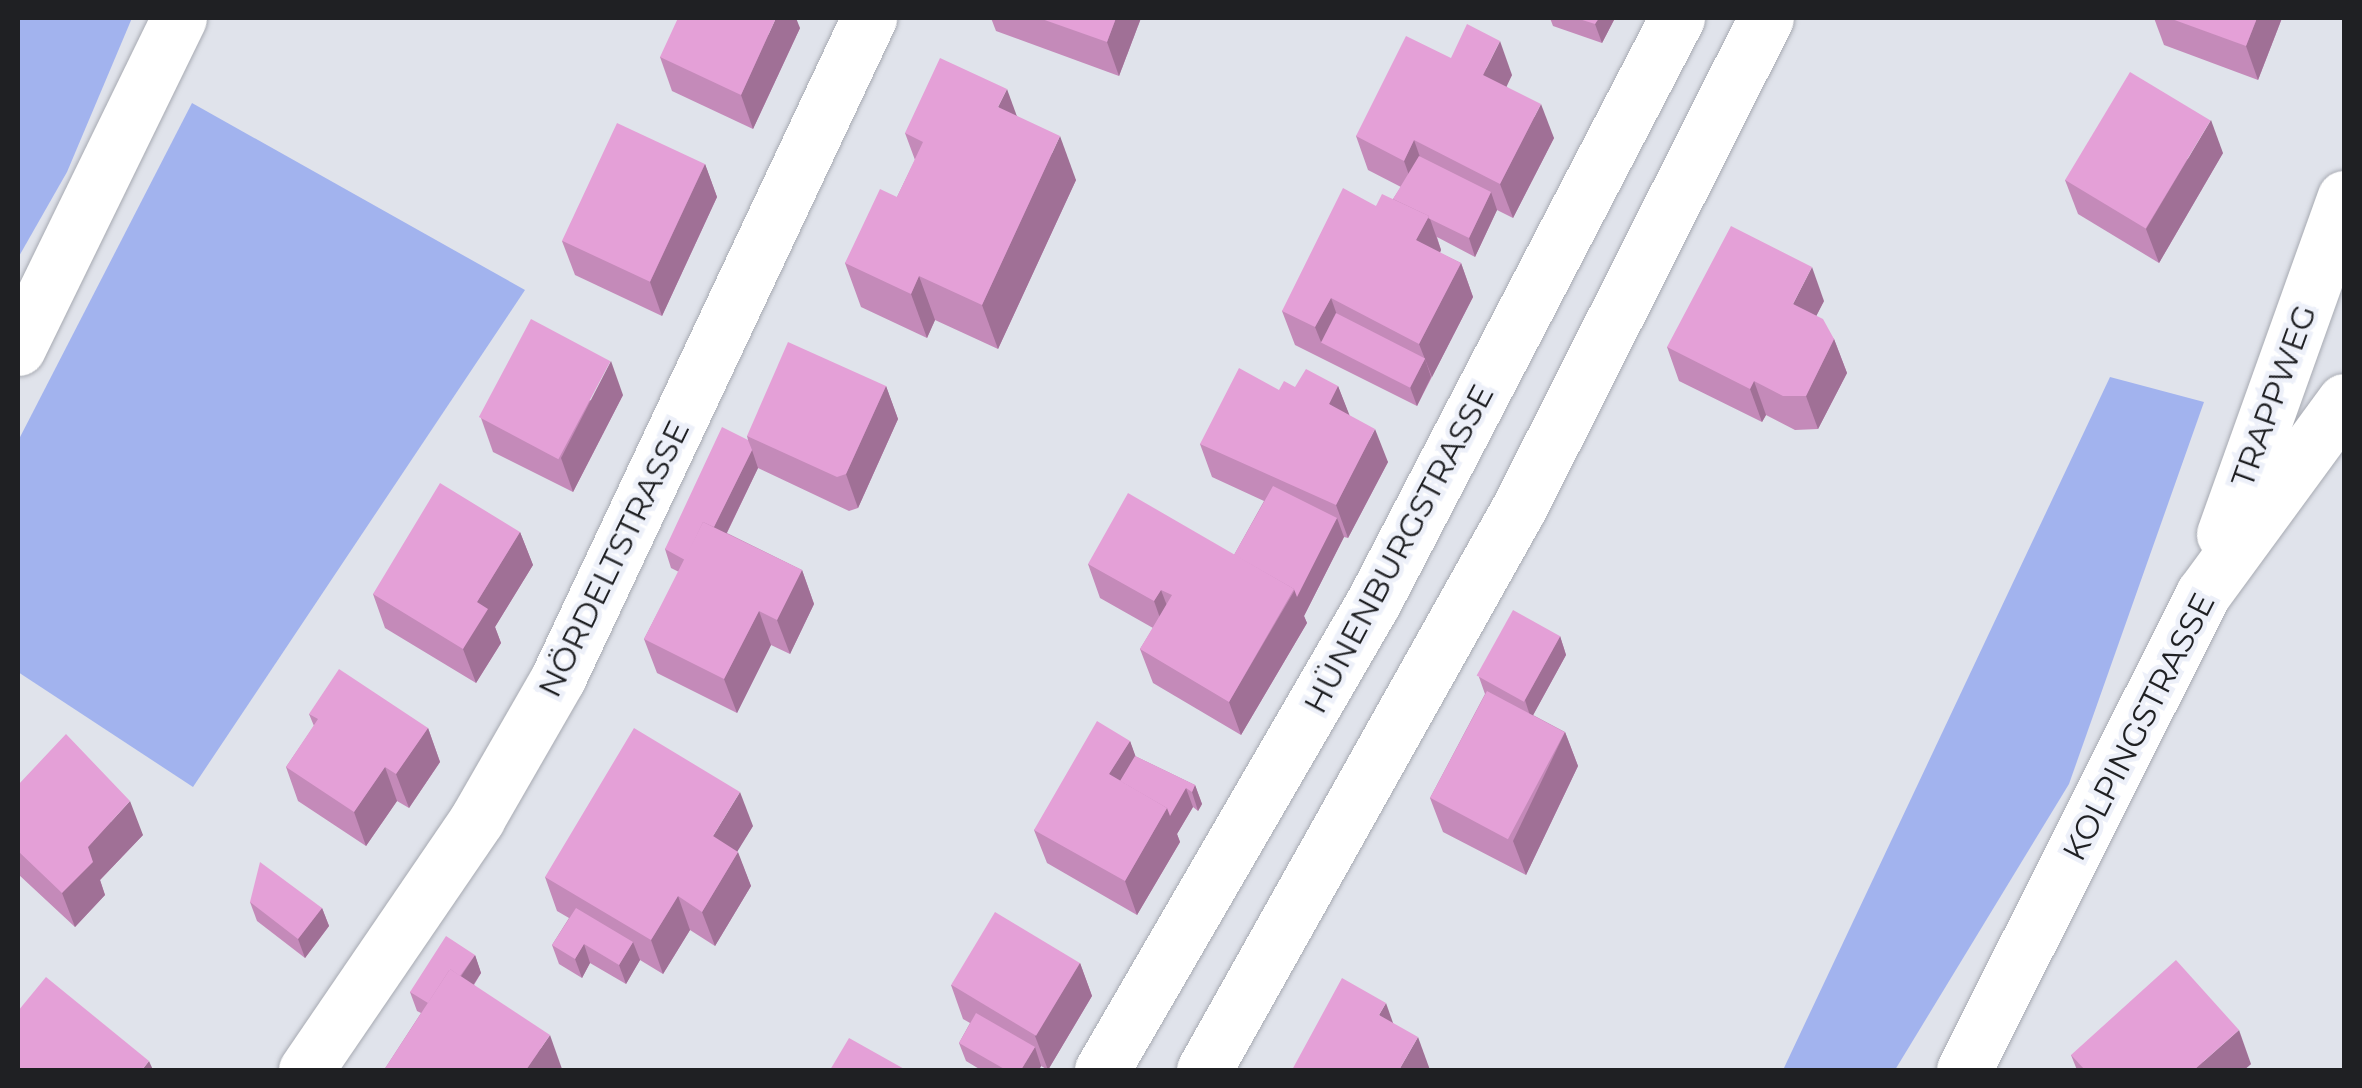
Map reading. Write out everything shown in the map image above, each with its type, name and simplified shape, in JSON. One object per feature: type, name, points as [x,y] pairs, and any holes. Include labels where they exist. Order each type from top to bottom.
[{"type":"street","points":[[18,348],[179,18]]},
{"type":"street","name":"NÖRDELTSTRASSE","points":[[306,1070],[477,819],[558,678],[869,18]]},
{"type":"street","name":"HÜNENBURGSTRASSE","points":[[1102,1070],[1374,601],[1677,18]]},
{"type":"street","points":[[1204,1070],[1520,506],[1766,18]]},
{"type":"street","name":"TRAPPWEG","points":[[2203,594],[2344,198]]},
{"type":"street","name":"KOLPINGSTRASSE","points":[[1964,1070],[2203,594],[2344,401]]},
{"type":"shaded area","points":[[18,18],[132,18],[67,172],[18,258]]},
{"type":"shaded area","points":[[192,103],[525,290],[193,787],[18,672],[18,441]]},
{"type":"shaded area","points":[[2110,377],[2204,402],[2069,784],[1895,1070],[1783,1070]]},
{"type":"building","points":[[678,18],[776,18],[741,95],[660,57]]},
{"type":"building","points":[[1039,18],[1116,18],[1107,42]]},
{"type":"building","points":[[1576,18],[1599,18],[1595,24]]},
{"type":"building","points":[[2169,18],[2257,18],[2246,46]]},
{"type":"building","points":[[1467,24],[1500,41],[1483,75],[1541,104],[1500,184],[1414,140],[1404,161],[1356,136],[1406,36],[1451,58]]},
{"type":"building","points":[[940,58],[1007,89],[998,107],[1060,136],[982,305],[919,276],[911,294],[845,263],[880,189],[897,197],[923,142],[905,133]]},
{"type":"building","points":[[2130,72],[2211,120],[2146,228],[2065,180]]},
{"type":"building","points":[[617,123],[705,164],[650,282],[562,241]]},
{"type":"building","points":[[1419,156],[1491,192],[1469,238],[1393,199]]},
{"type":"building","points":[[1343,188],[1376,206],[1382,194],[1429,216],[1416,240],[1461,263],[1419,344],[1331,298],[1315,327],[1282,311]]},
{"type":"building","points":[[1731,226],[1812,267],[1793,304],[1823,319],[1834,339],[1806,396],[1783,396],[1754,381],[1750,389],[1667,347]]},
{"type":"building","points":[[1336,313],[1425,358],[1410,388],[1321,342]]},
{"type":"building","points":[[531,319],[610,361],[558,459],[479,417]]},
{"type":"building","points":[[788,342],[886,386],[846,474],[837,477],[747,436]]},
{"type":"building","points":[[1239,368],[1279,390],[1284,381],[1295,387],[1306,369],[1338,386],[1329,404],[1375,429],[1336,505],[1200,444]]},
{"type":"building","points":[[722,427],[748,440],[752,450],[714,527],[703,522],[685,560],[665,549]]},
{"type":"building","points":[[440,483],[520,532],[477,602],[488,609],[463,649],[373,594]]},
{"type":"building","points":[[1273,486],[1337,518],[1297,597],[1294,589],[1234,555]]},
{"type":"building","points":[[1128,493],[1294,589],[1229,702],[1140,649],[1172,595],[1161,590],[1154,601],[1088,564]]},
{"type":"building","points":[[703,522],[802,570],[777,620],[759,611],[724,679],[644,639]]},
{"type":"building","points":[[1513,610],[1560,636],[1524,702],[1477,676]]},
{"type":"building","points":[[339,669],[428,728],[396,774],[385,767],[354,812],[286,767],[318,719],[309,714]]},
{"type":"building","points":[[1487,691],[1565,732],[1508,839],[1430,798]]},
{"type":"building","points":[[1097,721],[1130,741],[1109,774],[1167,808],[1125,881],[1034,830]]},
{"type":"building","points":[[634,728],[740,792],[713,836],[738,852],[702,912],[678,896],[651,940],[545,877]]},
{"type":"building","points":[[66,734],[130,801],[88,847],[93,862],[62,893],[18,851],[18,785]]},
{"type":"building","points":[[1135,756],[1195,785],[1192,792],[1186,788],[1170,816],[1167,808],[1120,781]]},
{"type":"building","points":[[260,862],[322,908],[298,939],[250,902]]},
{"type":"building","points":[[576,908],[633,942],[619,965],[584,944],[575,959],[552,945]]},
{"type":"building","points":[[995,912],[1080,963],[1036,1036],[951,985]]},
{"type":"building","points":[[446,936],[475,955],[460,976],[450,969],[428,1003],[410,992]]},
{"type":"building","points":[[2176,960],[2239,1030],[2194,1070],[2085,1070],[2071,1055]]},
{"type":"building","points":[[450,969],[550,1035],[526,1070],[384,1070]]},
{"type":"building","points":[[46,977],[149,1061],[142,1070],[18,1070],[18,1011]]},
{"type":"building","points":[[1342,978],[1386,1003],[1379,1015],[1418,1037],[1399,1070],[1292,1070]]},
{"type":"building","points":[[976,1013],[1035,1047],[1021,1070],[1006,1070],[959,1043]]},
{"type":"building","points":[[849,1038],[906,1070],[830,1070]]}]
